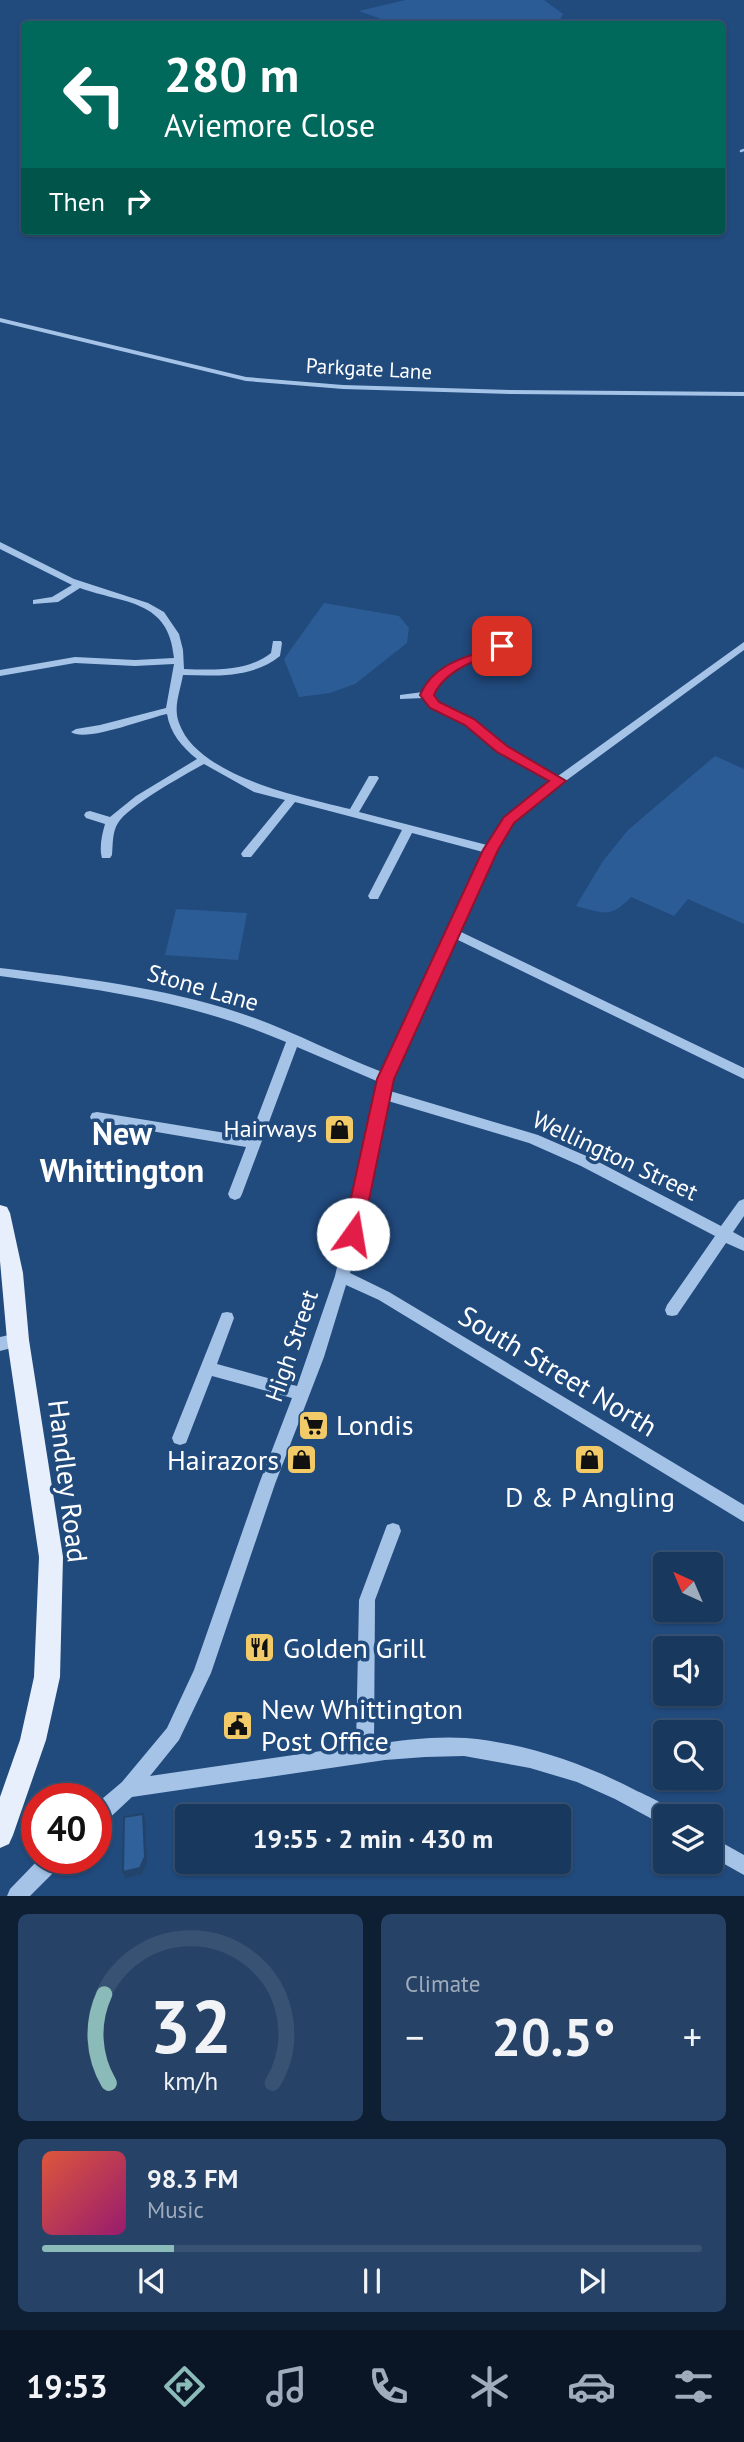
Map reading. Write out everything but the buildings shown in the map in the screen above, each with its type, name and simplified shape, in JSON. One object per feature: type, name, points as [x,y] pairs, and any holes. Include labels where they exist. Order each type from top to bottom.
[{"type":"main road","name":"Handley Road","points":[[0,1213],[13,1273],[9,1342],[51,1557],[47,1676],[36,1728],[0,1835]]},
{"type":"street","name":"Parkgate Lane","points":[[0,320],[246,379],[343,387],[473,391],[744,394]]},
{"type":"street","points":[[0,544],[79,584],[161,614],[176,636],[178,667],[171,710],[178,732],[203,760],[239,781],[292,798],[490,850]]},
{"type":"street","points":[[36,602],[55,600],[79,584]]},
{"type":"street","points":[[0,673],[75,660],[239,670],[271,659],[276,654],[277,643]]},
{"type":"street","name":"High Street","points":[[112,1802],[128,1788],[173,1734],[202,1673],[342,1276],[384,1087],[490,850],[509,820],[744,645]]},
{"type":"street","points":[[427,695],[432,683],[454,667],[477,655],[499,653]]},
{"type":"street","points":[[404,697],[427,695]]},
{"type":"street","points":[[427,695],[434,705],[470,722],[502,749],[559,781]]},
{"type":"street","points":[[76,732],[96,730],[140,715],[171,710]]},
{"type":"street","points":[[106,855],[112,822],[167,779],[203,760]]},
{"type":"street","points":[[352,815],[373,778]]},
{"type":"street","points":[[247,854],[292,798]]},
{"type":"street","points":[[90,815],[112,822]]},
{"type":"street","points":[[374,895],[408,829]]},
{"type":"street","points":[[452,932],[744,1074]]},
{"type":"street","name":"Stone Lane","points":[[0,972],[121,989],[182,1001],[239,1018],[384,1087]]},
{"type":"street","points":[[235,1194],[293,1042]]},
{"type":"street","name":"Wellington Street","points":[[384,1087],[533,1139],[586,1162],[744,1245]]},
{"type":"street","points":[[97,1117],[253,1143]]},
{"type":"street","points":[[672,1310],[744,1205]]},
{"type":"street","name":"South Street North","points":[[342,1276],[384,1296],[744,1514]]},
{"type":"street","points":[[180,1438],[226,1318]]},
{"type":"street","points":[[206,1368],[302,1394]]},
{"type":"street","points":[[365,1754],[366,1600],[393,1531]]},
{"type":"street","points":[[128,1788],[365,1754],[429,1748],[479,1748],[528,1758],[589,1777],[633,1796],[653,1809]]},
{"type":"street","points":[[723,1853],[744,1866]]},
{"type":"street","points":[[17,1896],[38,1874]]},
{"type":"shaded area","points":[[405,0],[544,0],[563,14],[560,20],[562,21],[387,21],[359,11]]},
{"type":"shaded area","points":[[324,603],[399,616],[409,628],[407,643],[355,684],[330,693],[299,697],[284,659]]},
{"type":"shaded area","points":[[715,756],[744,769],[744,924],[688,899],[674,916],[631,897],[617,909],[606,912],[576,906],[603,861],[628,830]]},
{"type":"shaded area","points":[[176,909],[247,913],[238,960],[165,955]]},
{"type":"place","name":"Hairways","points":[[340,1129]]},
{"type":"place","name":"Londis","points":[[313,1425]]},
{"type":"place","name":"Hairazors","points":[[302,1460]]},
{"type":"place","name":"D & P Angling","points":[[590,1460]]},
{"type":"place","name":"Golden Grill","points":[[260,1648]]},
{"type":"place","name":"New Whittington Post Office","points":[[238,1725]]},
{"type":"district","name":"New Whittington","points":[[122,1152]]},
{"type":"route","points":[[353,1234],[386,1079],[452,932],[490,850],[509,820],[559,781],[502,749],[470,722],[434,705],[427,695],[432,683],[454,667],[477,655],[494,653],[502,646]]}]
